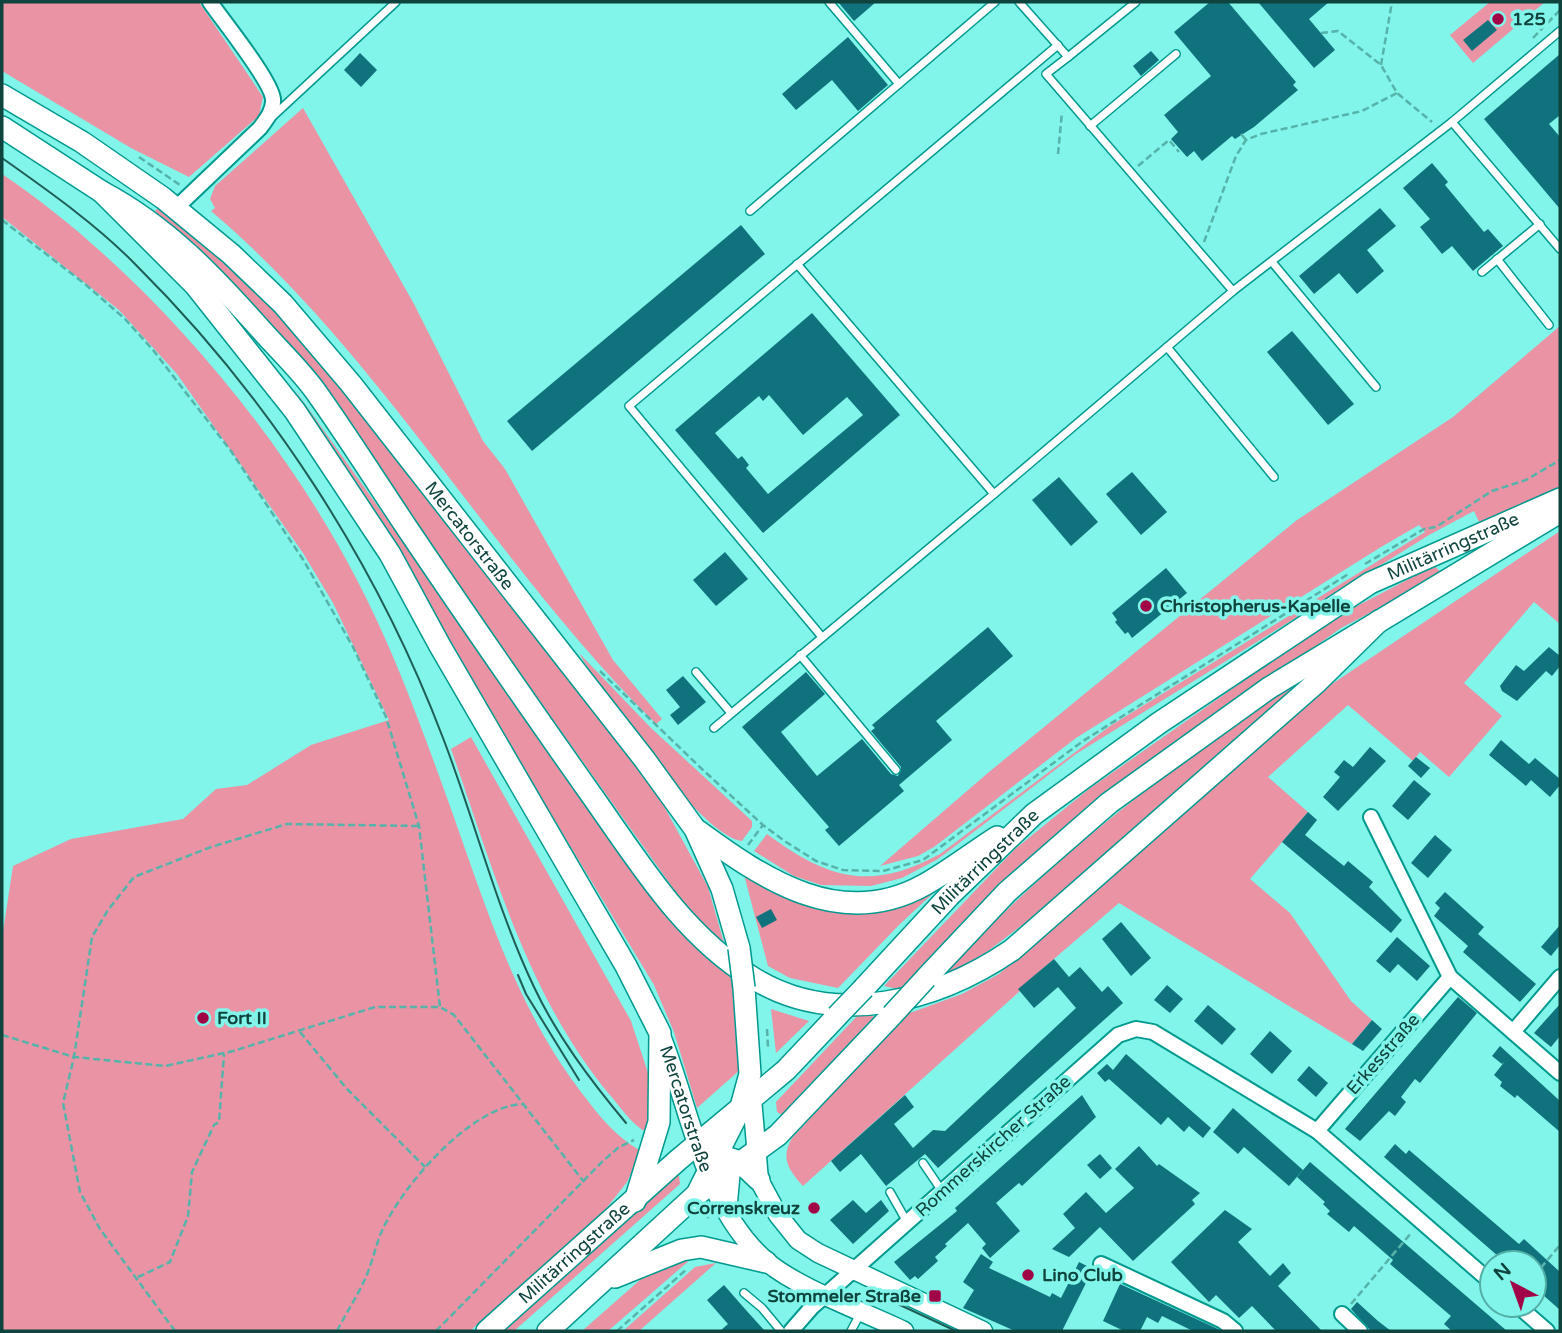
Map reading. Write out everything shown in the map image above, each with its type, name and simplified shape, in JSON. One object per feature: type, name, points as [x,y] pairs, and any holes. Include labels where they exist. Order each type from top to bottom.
[{"type":"main road","name":"Mercatorstraße","points":[[2,95],[82,142],[176,208],[231,254],[317,342],[645,760],[695,829],[722,889],[739,948],[750,1073],[749,1105],[715,1166]]},
{"type":"main road","name":"Mercatorstraße","points":[[2,127],[102,192],[195,285],[231,326],[324,454],[390,554],[440,646],[626,966],[660,1033]]},
{"type":"main road","points":[[102,192],[150,220],[211,273],[314,389],[535,715],[684,921],[753,978],[786,995],[839,1006],[880,1004],[955,984],[984,969],[1012,950],[1317,682],[1379,621]]},
{"type":"main road","name":"Militärringstraße","points":[[548,1331],[600,1283],[715,1166],[749,1105],[864,988],[949,896],[1034,814],[1311,620],[1370,583],[1560,499]]},
{"type":"main road","name":"Militärringstraße","points":[[486,1331],[678,1160],[715,1166],[758,1149],[787,1125],[1007,892],[1109,803],[1269,688],[1560,512]]},
{"type":"main road","points":[[1449,546],[1463,572]]},
{"type":"main road","points":[[695,829],[738,859],[798,893],[822,901],[871,903],[923,885],[1034,814]]},
{"type":"main road","points":[[635,1201],[659,1122],[660,1033]]},
{"type":"main road","points":[[715,1166],[759,1180]]},
{"type":"main road","points":[[715,1166],[726,1207]]},
{"type":"main road","points":[[600,1283],[692,1249],[720,1250],[766,1262]]},
{"type":"street","points":[[176,208],[260,128],[270,114],[273,101],[271,91],[210,2]]},
{"type":"street","points":[[1371,817],[1450,977],[1560,1073]]},
{"type":"street","name":"Erkesstraße","points":[[1317,1131],[1450,977]]},
{"type":"street","points":[[1513,1032],[1560,977]]},
{"type":"street","name":"Rommerskircher Straße","points":[[854,1270],[1118,1035],[1136,1028],[1153,1032],[1317,1131]]},
{"type":"street","name":"Mercatorstraße","points":[[660,1033],[715,1166]]},
{"type":"street","points":[[749,1105],[758,1149],[759,1180],[778,1215],[798,1240],[818,1253],[984,1331]]},
{"type":"street","points":[[1317,1131],[1478,1271]]},
{"type":"street","points":[[726,1207],[743,1236],[766,1262],[904,1331]]},
{"type":"street","points":[[1101,1264],[1223,1321],[1235,1331]]},
{"type":"street","points":[[791,1331],[854,1270]]},
{"type":"street","points":[[1342,1314],[1360,1331]]},
{"type":"street","points":[[1533,1319],[1547,1331]]},
{"type":"lane","points":[[260,128],[396,2]]},
{"type":"lane","points":[[829,2],[899,84]]},
{"type":"lane","points":[[750,211],[995,2]]},
{"type":"lane","points":[[1019,2],[1068,57]]},
{"type":"lane","points":[[1136,2],[1046,74],[1233,291]]},
{"type":"lane","points":[[714,727],[1233,291],[1441,131],[1560,31]]},
{"type":"lane","points":[[822,637],[629,406],[1058,46]]},
{"type":"lane","points":[[1090,126],[1176,54]]},
{"type":"lane","points":[[1452,122],[1560,249]]},
{"type":"lane","points":[[1482,272],[1539,224]]},
{"type":"lane","points":[[1497,259],[1549,325]]},
{"type":"lane","points":[[1272,262],[1376,387]]},
{"type":"lane","points":[[797,264],[994,494]]},
{"type":"lane","points":[[1167,347],[1274,477]]},
{"type":"lane","points":[[800,655],[896,771]]},
{"type":"lane","points":[[696,672],[731,713]]},
{"type":"lane","points":[[923,1163],[943,1191]]},
{"type":"lane","points":[[890,1192],[907,1222]]},
{"type":"lane","points":[[744,1293],[762,1308],[782,1331]]},
{"type":"lane","points":[[851,1331],[862,1311]]},
{"type":"path","points":[[1381,65],[1392,2]]},
{"type":"path","points":[[1321,33],[1338,31],[1381,65],[1397,93],[1441,131]]},
{"type":"path","points":[[1200,254],[1236,156],[1245,140],[1362,111],[1397,93]]},
{"type":"path","points":[[1058,153],[1062,110],[1069,102]]},
{"type":"path","points":[[1241,134],[1245,140]]},
{"type":"path","points":[[1130,173],[1169,140],[1179,152]]},
{"type":"path","points":[[2,220],[125,319],[231,451],[304,561],[354,647],[386,718],[419,826],[440,1007]]},
{"type":"path","points":[[738,859],[763,825],[816,861],[843,870],[883,871],[923,860],[1083,741],[1310,596],[1424,529],[1436,527],[1492,491],[1526,480],[1560,460]]},
{"type":"path","points":[[175,1331],[155,1308],[138,1277],[100,1229],[80,1192],[63,1102],[74,1057],[92,937],[108,910],[135,877],[211,847],[287,824],[419,826]]},
{"type":"path","points":[[2,1035],[74,1057],[165,1066],[223,1054],[375,1007],[440,1007],[454,1015],[584,1182]]},
{"type":"path","points":[[300,1032],[347,1089],[425,1167]]},
{"type":"path","points":[[138,1277],[170,1262],[188,1216],[192,1172],[214,1125],[219,1122],[223,1054]]},
{"type":"path","points":[[337,1331],[366,1277],[382,1231],[425,1167],[456,1136],[482,1117],[512,1104],[524,1104]]},
{"type":"path","points":[[436,1331],[619,1147],[629,1141],[644,1139]]},
{"type":"path","points":[[1342,1314],[1421,1222]]},
{"type":"path","points":[[1548,1259],[1560,1245]]},
{"type":"path","points":[[617,1331],[690,1267]]},
{"type":"shaded area","points":[[2,2],[199,2],[263,97],[259,116],[189,177],[131,148],[2,71]]},
{"type":"shaded area","name":"125","points":[[1490,2],[1545,2],[1473,63],[1450,35]]},
{"type":"shaded area","points":[[303,108],[414,304],[483,441],[505,469],[613,660],[662,719],[656,724],[598,662],[543,597],[386,396],[331,331],[273,269],[211,211],[215,208],[210,199],[215,186]]},
{"type":"shaded area","points":[[2,174],[55,213],[106,256],[156,304],[248,410],[288,466],[325,523],[381,630],[423,732],[499,942],[534,1017],[554,1053],[592,1106],[614,1131],[641,1151],[627,1182],[602,1214],[470,1331],[2,1331],[2,938],[13,866],[71,839],[183,819],[216,789],[247,785],[311,745],[389,720],[333,603],[303,553],[177,374],[119,310],[2,217]]},
{"type":"shaded area","points":[[160,206],[273,307],[322,361],[654,788],[708,887],[724,943],[695,919],[337,417],[153,213]]},
{"type":"shaded area","points":[[1560,326],[1560,491],[1481,526],[1474,511],[1429,535],[1076,754],[938,859],[902,878],[871,886],[821,885],[794,876],[754,851],[767,834],[810,861],[830,870],[871,876],[915,866],[940,854],[1110,726],[1425,532],[1419,525],[1381,547],[1076,738],[934,847],[918,856],[880,866],[989,772],[1297,520],[1453,417]]},
{"type":"shaded area","points":[[295,390],[675,924],[737,984],[741,1069],[697,1108],[674,1032],[654,985]]},
{"type":"shaded area","points":[[1560,531],[1560,624],[1534,602],[1464,683],[1502,716],[1449,777],[1420,752],[1413,761],[1348,705],[1268,777],[1308,812],[1250,879],[1290,913],[1351,1001],[1372,1020],[1352,1044],[1119,903],[1019,989],[1020,991],[803,1186],[788,1164],[788,1145],[792,1138],[907,1014],[962,994],[999,974],[1329,686]]},
{"type":"shaded area","points":[[1434,566],[1440,571],[1435,579],[1341,628],[1096,802],[998,888],[901,990],[884,986],[1015,849],[1089,789],[1332,619]]},
{"type":"shaded area","points":[[579,653],[651,728],[752,821],[752,827],[742,841],[724,833],[678,790],[629,728]]},
{"type":"shaded area","points":[[1309,673],[1310,675],[1025,923],[984,954],[951,972],[949,969],[1033,885],[1120,810]]},
{"type":"shaded area","points":[[471,737],[631,1021],[648,1073],[646,1132],[626,1114],[580,1056],[534,973],[498,884],[451,749]]},
{"type":"shaded area","points":[[742,867],[824,907],[957,871],[900,924],[838,988],[790,978],[768,966]]},
{"type":"shaded area","points":[[771,1009],[809,1021],[776,1053]]},
{"type":"shaded area","points":[[860,1013],[876,1017],[787,1111],[782,1115],[777,1112],[776,1102]]},
{"type":"shaded area","points":[[679,1176],[680,1184],[514,1331],[500,1331]]},
{"type":"shaded area","points":[[691,1259],[608,1331],[582,1331],[648,1273],[669,1261]]},
{"type":"shaded area","points":[[716,1263],[639,1331],[623,1331],[695,1267]]},
{"type":"building","points":[[838,2],[876,2],[854,21]]},
{"type":"building","points":[[1210,2],[1228,2],[1296,82],[1293,85],[1298,90],[1254,127],[1235,139],[1232,136],[1202,161],[1194,151],[1187,157],[1171,139],[1178,132],[1164,115],[1211,76],[1174,32]]},
{"type":"building","points":[[1258,2],[1329,2],[1309,19],[1335,50],[1314,68]]},
{"type":"building","points":[[1488,20],[1497,30],[1472,51],[1463,40]]},
{"type":"building","points":[[848,37],[888,85],[858,111],[832,80],[796,110],[782,94]]},
{"type":"building","points":[[1151,51],[1159,60],[1141,76],[1133,66]]},
{"type":"building","points":[[360,53],[377,70],[361,87],[344,70]]},
{"type":"building","points":[[1560,54],[1560,115],[1549,124],[1560,137],[1560,209],[1484,119]]},
{"type":"building","points":[[1432,163],[1448,182],[1445,185],[1484,232],[1488,229],[1503,246],[1473,271],[1452,246],[1442,254],[1420,227],[1430,219],[1403,188]]},
{"type":"building","points":[[1380,208],[1396,226],[1367,250],[1384,271],[1357,294],[1339,273],[1314,294],[1299,276]]},
{"type":"building","points":[[741,225],[765,254],[532,451],[507,421]]},
{"type":"building","points":[[812,313],[900,415],[763,533],[675,430]],"holes":[[[769,395],[803,435],[847,397],[863,415],[768,494],[746,468],[749,465],[742,456],[738,459],[715,433],[759,396],[763,401]]]},
{"type":"building","points":[[1292,331],[1354,404],[1328,425],[1267,352]]},
{"type":"building","points":[[1132,472],[1167,512],[1141,535],[1106,494]]},
{"type":"building","points":[[1059,477],[1098,522],[1071,546],[1032,500]]},
{"type":"building","points":[[725,552],[748,579],[716,606],[693,580]]},
{"type":"building","name":"Christopherus-Kapelle","points":[[1166,568],[1187,593],[1132,638],[1115,622],[1117,620],[1112,613]]},
{"type":"building","points":[[988,627],[1013,656],[936,721],[952,740],[899,785],[904,791],[839,846],[825,830],[829,827],[742,727],[806,672],[825,694],[781,732],[817,776],[862,739],[891,774],[898,776],[901,767],[871,731],[875,728],[872,725]]},
{"type":"building","points":[[1549,647],[1560,656],[1560,666],[1552,676],[1546,671],[1517,701],[1502,691],[1500,686],[1516,665],[1524,671]]},
{"type":"building","points":[[683,676],[706,702],[678,725],[670,715],[680,707],[666,690]]},
{"type":"building","points":[[1501,740],[1529,764],[1535,758],[1560,779],[1560,785],[1550,797],[1531,780],[1526,786],[1489,755]]},
{"type":"building","points":[[1370,747],[1386,761],[1338,811],[1323,797],[1340,777],[1334,772],[1344,760],[1353,767]]},
{"type":"building","points":[[1416,757],[1430,768],[1421,778],[1408,766]]},
{"type":"building","points":[[1414,780],[1431,794],[1408,820],[1392,806]]},
{"type":"building","points":[[1308,812],[1317,820],[1305,835],[1344,866],[1348,861],[1373,882],[1369,887],[1402,920],[1391,933],[1282,842]]},
{"type":"building","points":[[1435,835],[1452,850],[1428,878],[1411,863]]},
{"type":"building","points":[[1445,892],[1484,927],[1478,934],[1536,984],[1520,1002],[1463,952],[1468,946],[1434,916],[1440,908],[1435,903]]},
{"type":"building","points":[[771,909],[777,920],[762,928],[756,917]]},
{"type":"building","points":[[1121,922],[1151,958],[1131,976],[1102,939]]},
{"type":"building","points":[[1560,925],[1560,945],[1551,956],[1541,947]]},
{"type":"building","points":[[1397,937],[1430,966],[1417,981],[1398,964],[1390,973],[1376,961]]},
{"type":"building","points":[[1054,959],[1069,977],[1080,967],[1102,992],[1108,986],[1123,1003],[938,1168],[925,1154],[886,1186],[861,1154],[840,1172],[831,1161],[905,1095],[914,1107],[894,1124],[913,1148],[933,1130],[945,1131],[1076,1008],[1058,987],[1034,1008],[1018,989]]},
{"type":"building","points":[[1167,985],[1183,999],[1170,1013],[1154,1000]]},
{"type":"building","points":[[1458,997],[1477,1013],[1420,1083],[1415,1079],[1401,1097],[1406,1102],[1395,1116],[1389,1111],[1360,1141],[1345,1129]]},
{"type":"building","points":[[1560,1004],[1560,1036],[1551,1047],[1534,1033]]},
{"type":"building","points":[[1208,1005],[1236,1029],[1222,1045],[1194,1021]]},
{"type":"building","points":[[1372,1020],[1382,1029],[1363,1051],[1352,1044]]},
{"type":"building","points":[[1270,1031],[1292,1051],[1272,1074],[1250,1054]]},
{"type":"building","points":[[1500,1046],[1560,1101],[1560,1132],[1517,1095],[1515,1098],[1500,1086],[1502,1082],[1494,1075],[1505,1061],[1502,1064],[1492,1056]]},
{"type":"building","points":[[1126,1054],[1211,1128],[1203,1138],[1189,1126],[1184,1132],[1168,1117],[1161,1125],[1109,1079],[1105,1082],[1097,1073],[1107,1064],[1113,1070]]},
{"type":"building","points":[[1309,1066],[1328,1083],[1316,1097],[1297,1080]]},
{"type":"building","points":[[1082,1095],[1096,1117],[1022,1186],[1019,1183],[996,1203],[1020,1231],[990,1258],[982,1248],[986,1244],[968,1223],[945,1244],[947,1246],[935,1257],[938,1261],[918,1279],[915,1276],[910,1280],[894,1262],[957,1211],[955,1208]]},
{"type":"building","points":[[1233,1108],[1303,1170],[1289,1186],[1244,1147],[1238,1154],[1213,1132]]},
{"type":"building","points":[[1395,1144],[1406,1154],[1409,1150],[1519,1244],[1524,1239],[1535,1249],[1490,1249],[1384,1157]]},
{"type":"building","points":[[1139,1146],[1157,1166],[1159,1164],[1200,1193],[1192,1200],[1195,1204],[1133,1261],[1100,1227],[1069,1257],[1052,1249],[1075,1228],[1063,1214],[1086,1192],[1106,1213],[1134,1188],[1115,1169]]},
{"type":"building","points":[[1100,1154],[1112,1168],[1100,1179],[1087,1165]]},
{"type":"building","points":[[1310,1162],[1478,1306],[1478,1319],[1493,1319],[1507,1331],[1452,1331],[1444,1324],[1451,1316],[1390,1264],[1393,1260],[1354,1226],[1349,1232],[1327,1214],[1330,1211],[1323,1204],[1325,1202],[1297,1177]]},
{"type":"building","points":[[853,1200],[866,1213],[881,1200],[889,1211],[853,1244],[830,1220]]},
{"type":"building","points":[[1225,1210],[1252,1229],[1238,1242],[1270,1276],[1283,1263],[1291,1273],[1278,1286],[1322,1331],[1276,1331],[1252,1306],[1239,1318],[1216,1295],[1209,1302],[1171,1262]]},
{"type":"building","points":[[981,1254],[993,1262],[989,1268],[1050,1297],[1052,1293],[1061,1298],[1079,1262],[1093,1269],[1062,1331],[1015,1331],[963,1308],[974,1290],[963,1282]]},
{"type":"building","points":[[1548,1261],[1560,1272],[1560,1310],[1548,1299]]},
{"type":"building","points":[[1120,1284],[1220,1331],[1193,1331],[1162,1316],[1158,1323],[1147,1317],[1140,1331],[1124,1331],[1103,1321]]},
{"type":"building","points":[[724,1285],[765,1331],[720,1331],[728,1324],[707,1300]]},
{"type":"building","points":[[1357,1302],[1391,1331],[1371,1331],[1351,1309]]},
{"type":"tram line","points":[[2,158],[88,221],[120,249],[184,315],[274,426],[314,485],[385,608],[416,673],[455,769],[508,926],[534,987],[576,1058],[626,1123]]},
{"type":"tram line","points":[[518,975],[526,994],[579,1080]]},
{"type":"tram line","points":[[872,1292],[956,1331]]},
{"type":"place","name":"125","points":[[1498,19]]},
{"type":"place","name":"Christopherus-Kapelle","points":[[1146,606]]},
{"type":"place","name":"Fort II","points":[[203,1018]]},
{"type":"place","name":"Correnskreuz","points":[[814,1208]]},
{"type":"place","name":"Lino Club","points":[[1028,1275]]},
{"type":"place","name":"Stommeler Straße","points":[[935,1296]]}]
